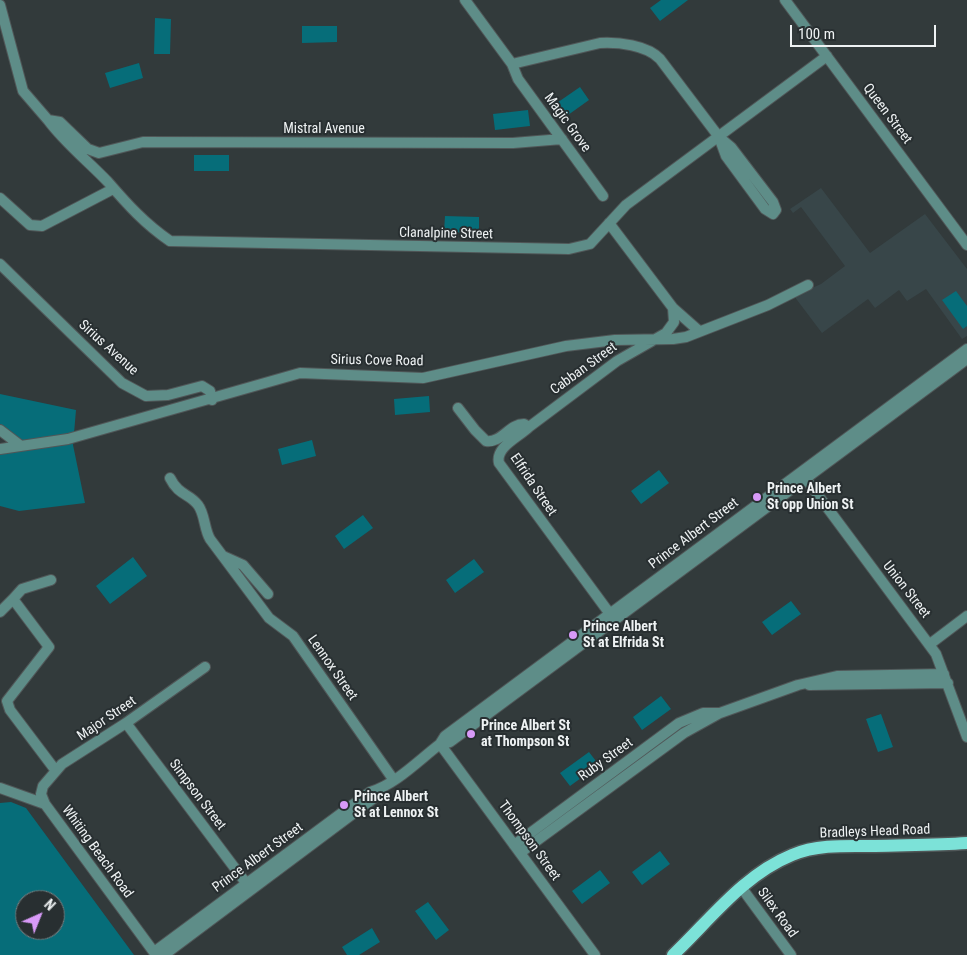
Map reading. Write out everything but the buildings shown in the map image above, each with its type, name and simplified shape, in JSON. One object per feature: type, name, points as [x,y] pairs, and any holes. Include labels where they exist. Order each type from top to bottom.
[{"type":"main road","name":"Bradleys Head Road","points":[[673,955],[741,887],[772,865],[791,855],[810,850],[846,846],[967,843]]},
{"type":"street","name":"Magic Grove","points":[[464,0],[512,64],[518,79],[603,196]]},
{"type":"street","name":"Queen Street","points":[[785,0],[967,245]]},
{"type":"street","name":"Clanalpine Street","points":[[0,5],[23,91],[57,132],[146,225],[170,241],[179,242],[569,249],[590,244],[626,205],[827,56]]},
{"type":"street","points":[[512,64],[600,43],[647,50],[660,59],[719,137],[732,147],[773,202],[776,210],[773,214],[765,209],[726,156],[719,137]]},
{"type":"street","name":"Clanalpine Street","points":[[48,120],[60,122],[88,149]]},
{"type":"street","name":"Mistral Avenue","points":[[88,149],[99,154],[143,142],[512,143],[562,139]]},
{"type":"street","points":[[0,198],[30,225],[42,226],[113,189]]},
{"type":"street","points":[[609,223],[673,308],[699,331]]},
{"type":"street","name":"Sirius Avenue","points":[[0,264],[122,383],[146,396],[168,395],[202,386],[210,391],[212,400]]},
{"type":"street","name":"Sirius Cove Road","points":[[0,449],[68,439],[153,413],[212,400],[300,373],[423,378],[566,346],[615,340],[686,337],[761,308],[808,285]]},
{"type":"street","points":[[658,338],[671,327],[675,315],[673,308]]},
{"type":"street","name":"Cabban Street","points":[[529,427],[618,361],[658,338]]},
{"type":"street","name":"Prince Albert Street","points":[[440,744],[450,742],[803,475],[967,348]]},
{"type":"street","name":"Prince Albert Street","points":[[158,954],[374,798],[380,789],[440,744],[445,736],[610,614],[967,359]]},
{"type":"street","points":[[458,408],[486,441],[498,440],[517,425],[524,424],[529,427]]},
{"type":"street","name":"Elfrida Street","points":[[529,427],[502,449],[498,458],[499,463],[610,614]]},
{"type":"street","points":[[0,430],[21,446]]},
{"type":"street","name":"Union Street","points":[[803,475],[930,644],[946,678],[967,737]]},
{"type":"street","name":"Lennox Street","points":[[170,478],[176,490],[197,503],[204,529],[222,555],[269,618],[293,636],[393,779]]},
{"type":"street","name":"Lennox Street","points":[[222,555],[243,565],[268,594]]},
{"type":"street","points":[[0,612],[22,589],[51,580]]},
{"type":"street","points":[[13,599],[49,647],[6,701],[10,710],[56,771]]},
{"type":"street","points":[[930,644],[967,616]]},
{"type":"street","name":"Major Street","points":[[45,804],[41,794],[44,786],[62,764],[126,723],[205,667]]},
{"type":"street","name":"Ruby Street","points":[[517,849],[679,722],[703,713],[720,713],[798,685],[835,687],[946,678]]},
{"type":"street","name":"Simpson Street","points":[[126,723],[246,883]]},
{"type":"street","name":"Thompson Street","points":[[440,744],[595,955]]},
{"type":"street","name":"Whiting Beach Road","points":[[0,788],[45,804],[158,954]]},
{"type":"street","name":"Prince Albert Street","points":[[158,954],[246,883],[370,792],[380,789]]},
{"type":"street","name":"Silex Road","points":[[741,887],[791,955]]},
{"type":"shaded area","points":[[661,0],[688,0],[660,21],[650,8]]},
{"type":"shaded area","points":[[155,18],[171,19],[170,54],[154,54]]},
{"type":"shaded area","points":[[302,26],[337,26],[337,42],[302,43]]},
{"type":"shaded area","points":[[139,63],[143,78],[110,88],[105,73]]},
{"type":"shaded area","points":[[580,87],[589,100],[561,120],[551,107]]},
{"type":"shaded area","points":[[528,110],[530,126],[495,130],[493,114]]},
{"type":"shaded area","points":[[194,155],[229,155],[229,171],[194,171]]},
{"type":"shaded area","points":[[821,188],[870,253],[925,214],[967,269],[967,336],[962,339],[926,289],[907,301],[899,290],[875,308],[868,299],[822,333],[794,296],[821,284],[845,266],[801,207],[793,213],[790,209]]},
{"type":"shaded area","points":[[445,216],[479,217],[479,233],[444,232]]},
{"type":"shaded area","points":[[956,291],[967,306],[967,326],[963,329],[942,300]]},
{"type":"shaded area","points":[[0,394],[76,410],[73,445],[85,503],[19,511],[0,506],[0,449],[20,446],[0,430]]},
{"type":"shaded area","points":[[429,396],[430,412],[395,415],[394,399]]},
{"type":"shaded area","points":[[312,440],[316,456],[282,465],[278,449]]},
{"type":"shaded area","points":[[659,470],[669,483],[641,504],[631,491]]},
{"type":"shaded area","points":[[363,515],[373,528],[344,549],[335,536]]},
{"type":"shaded area","points":[[133,557],[147,576],[110,604],[96,586]]},
{"type":"shaded area","points":[[474,559],[484,572],[455,593],[446,580]]},
{"type":"shaded area","points":[[791,601],[801,614],[772,635],[762,622]]},
{"type":"shaded area","points":[[661,696],[671,709],[642,730],[633,717]]},
{"type":"shaded area","points":[[881,714],[893,747],[878,752],[866,719]]},
{"type":"shaded area","points":[[589,752],[599,765],[570,786],[560,773]]},
{"type":"shaded area","points":[[11,802],[26,808],[134,955],[0,955],[0,803]]},
{"type":"shaded area","points":[[660,851],[670,864],[642,885],[632,872]]},
{"type":"shaded area","points":[[600,870],[610,883],[582,904],[572,891]]},
{"type":"shaded area","points":[[428,902],[449,930],[436,940],[415,911]]},
{"type":"shaded area","points":[[372,928],[380,942],[359,955],[347,955],[342,947]]},
{"type":"place","name":"Prince Albert St opp Union St","points":[[757,497]]},
{"type":"place","name":"Prince Albert St at Elfrida St","points":[[573,635]]},
{"type":"place","name":"Prince Albert St at Thompson St","points":[[471,734]]},
{"type":"place","name":"Prince Albert St at Lennox St","points":[[344,805]]}]
